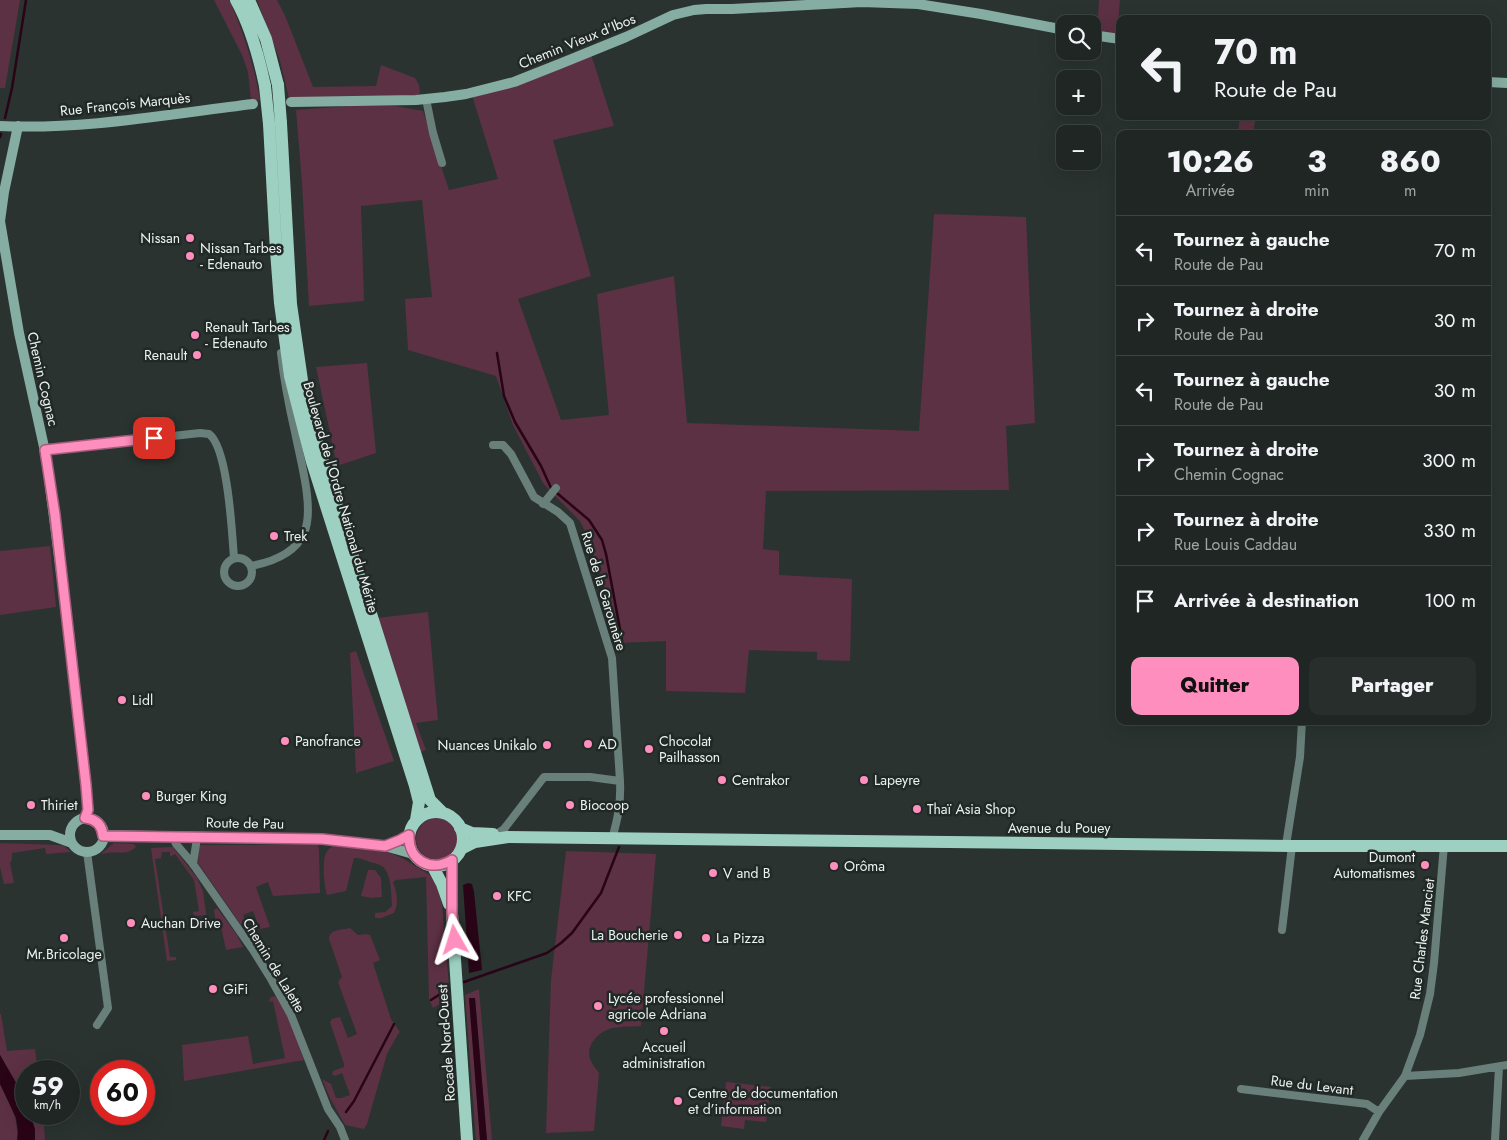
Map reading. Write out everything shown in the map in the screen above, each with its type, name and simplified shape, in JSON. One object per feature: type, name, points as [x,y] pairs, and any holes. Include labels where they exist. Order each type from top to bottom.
[{"type":"main road","name":"Boulevard de l'Ordre National du Mérite","points":[[236,0],[259,57],[275,123],[290,304],[305,401],[430,800],[443,813]]},
{"type":"main road","name":"Boulevard de l'Ordre National du Mérite","points":[[249,0],[266,39],[278,85],[275,123],[280,304],[290,376],[300,420],[320,489],[415,786],[419,802],[416,820]]},
{"type":"main road","points":[[413,854],[410,848],[409,835],[412,827],[416,820],[429,813],[443,813],[456,821],[462,835],[461,849]]},
{"type":"main road","points":[[460,828],[472,833],[508,837],[612,839]]},
{"type":"main road","points":[[432,865],[446,864],[461,849],[475,842],[508,837]]},
{"type":"main road","name":"Avenue du Pouey","points":[[612,839],[1507,846]]},
{"type":"main road","name":"Route de Pau","points":[[413,854],[418,859],[432,865]]},
{"type":"main road","name":"Rocade Nord-Ouest","points":[[452,860],[452,914],[467,1140]]},
{"type":"main road","name":"Rocade Nord-Ouest","points":[[432,865],[442,884],[452,914]]},
{"type":"street","name":"Chemin Vieux d'Ibos","points":[[426,99],[466,94],[514,82],[626,37],[673,15],[694,10],[862,2],[918,4],[1056,28]]},
{"type":"street","points":[[1101,36],[1116,38]]},
{"type":"street","points":[[1491,82],[1507,82]]},
{"type":"street","points":[[291,102],[426,99],[442,163]]},
{"type":"street","name":"Rue François Marquès","points":[[0,126],[133,120],[253,104]]},
{"type":"street","name":"Chemin Cognac","points":[[18,126],[0,221],[19,332],[45,450],[55,515],[86,785],[88,810],[85,818]]},
{"type":"street","points":[[251,566],[270,561],[288,553],[302,538],[308,519],[305,483],[283,373],[277,323],[280,304]]},
{"type":"street","points":[[45,450],[200,433],[209,434],[216,443],[224,472],[234,558]]},
{"type":"street","name":"Rue de la Garounère","points":[[493,445],[503,445],[511,454],[534,497],[558,512],[570,523],[612,658],[621,800],[612,839]]},
{"type":"street","points":[[543,504],[554,490]]},
{"type":"street","points":[[234,558],[244,559],[251,566],[252,576],[243,586],[234,586],[226,581],[224,572],[227,564],[234,558]]},
{"type":"street","points":[[1282,930],[1302,725]]},
{"type":"street","points":[[495,835],[504,829],[544,777],[590,777],[620,781]]},
{"type":"street","points":[[0,835],[50,835],[72,827],[85,818],[96,821],[100,825],[103,836],[96,849],[86,852],[72,843],[50,835]]},
{"type":"street","points":[[72,827],[70,838],[72,843]]},
{"type":"street","points":[[385,846],[409,835]]},
{"type":"street","name":"Route de Pau","points":[[103,836],[322,839],[385,846],[413,854]]},
{"type":"street","name":"Chemin de Lalette","points":[[173,837],[176,844],[193,864],[253,950],[291,1015],[328,1109],[340,1127],[345,1140]]},
{"type":"street","points":[[193,864],[197,838]]},
{"type":"street","name":"Rue Charles Manciet","points":[[1363,1140],[1379,1112],[1404,1076],[1420,1035],[1430,994],[1434,963],[1444,845]]},
{"type":"street","points":[[86,852],[108,1008],[97,1024]]},
{"type":"street","points":[[1404,1076],[1459,1073],[1503,1066],[1495,1140]]},
{"type":"street","name":"Rue du Levant","points":[[1241,1089],[1367,1104],[1379,1112]]},
{"type":"shaded area","points":[[0,0],[20,0],[5,88],[0,88]]},
{"type":"shaded area","points":[[214,0],[230,1],[248,50],[260,100],[251,100],[248,72],[242,55]]},
{"type":"shaded area","points":[[257,0],[277,0],[313,87],[376,86],[381,65],[415,78],[419,85],[420,93],[415,96],[289,98],[280,61]]},
{"type":"shaded area","points":[[1099,0],[1120,0],[1119,15],[1116,15],[1116,35],[1101,32],[1101,15],[1098,15]]},
{"type":"shaded area","points":[[589,48],[614,126],[553,140],[591,276],[518,299],[561,420],[609,415],[597,294],[674,276],[687,423],[919,431],[934,214],[1026,217],[1035,423],[1006,426],[1009,490],[766,491],[763,549],[779,551],[779,575],[852,579],[850,661],[817,660],[817,652],[749,650],[745,693],[666,691],[666,641],[617,643],[588,538],[580,521],[543,483],[513,425],[496,376],[408,350],[405,299],[432,297],[422,200],[361,206],[364,301],[309,306],[296,110],[349,106],[395,106],[423,111],[449,190],[498,179],[470,89],[514,77]]},
{"type":"shaded area","points":[[1240,120],[1255,120],[1254,130],[1238,130]]},
{"type":"shaded area","points":[[367,363],[376,453],[337,466],[316,367]]},
{"type":"shaded area","points":[[50,546],[56,607],[0,615],[0,551]]},
{"type":"shaded area","points":[[428,612],[438,720],[416,723],[426,750],[421,752],[377,618]]},
{"type":"shaded area","points":[[356,651],[394,761],[356,773],[350,653]]},
{"type":"shaded area","points":[[437,818],[452,824],[458,839],[452,854],[437,860],[422,854],[416,839],[422,824]]},
{"type":"shaded area","points":[[0,843],[58,845],[64,846],[71,852],[46,854],[45,848],[12,853],[10,863],[14,883],[4,884],[0,867]]},
{"type":"shaded area","points":[[114,843],[134,844],[136,847],[124,853],[102,853]]},
{"type":"shaded area","points":[[199,845],[318,845],[320,893],[273,896],[268,882],[256,887],[270,927],[260,929],[253,911],[243,915],[249,931],[246,932],[198,863]]},
{"type":"shaded area","points":[[335,845],[388,852],[430,875],[436,884],[442,904],[450,998],[433,1008],[429,999],[426,877],[396,880],[393,882],[397,898],[394,913],[381,918],[375,918],[375,913],[385,912],[392,906],[391,887],[387,873],[378,864],[354,858],[346,891],[327,895],[324,862],[326,853]]},
{"type":"shaded area","points":[[173,847],[197,878],[203,891],[206,915],[194,916],[193,912],[199,911],[194,880],[175,854],[170,857],[170,852],[162,852],[161,858],[155,859],[170,957],[176,957],[176,960],[167,961],[151,848]]},
{"type":"shaded area","points":[[566,851],[656,854],[641,1026],[609,1029],[596,1037],[591,1045],[589,1050],[590,1059],[599,1073],[594,1131],[546,1133],[551,980]]},
{"type":"shaded area","points":[[368,870],[375,870],[381,878],[382,897],[371,898],[361,896]]},
{"type":"shaded area","points":[[472,884],[474,892],[482,970],[469,973],[463,885]]},
{"type":"shaded area","points":[[217,908],[237,935],[243,947],[226,950],[220,922],[216,923],[214,910]]},
{"type":"shaded area","points":[[350,928],[358,935],[370,935],[380,960],[373,963],[391,1019],[400,1032],[387,1054],[364,1129],[345,1125],[322,1079],[331,1084],[336,1098],[350,1095],[342,1073],[335,1076],[332,1074],[333,1071],[344,1067],[344,1064],[330,1022],[332,1019],[340,1017],[348,1038],[357,1034],[338,982],[342,977],[329,939],[331,933]]},
{"type":"shaded area","points":[[479,989],[492,1140],[487,1140],[475,998],[469,998],[480,1140],[476,1140],[465,995]]},
{"type":"shaded area","points":[[273,996],[276,997],[289,1018],[304,1060],[184,1081],[182,1045],[248,1036],[253,1064],[285,1058],[273,1001],[269,1002]]},
{"type":"shaded area","points":[[469,998],[475,998],[487,1140],[480,1140]]},
{"type":"shaded area","points":[[1,1014],[7,1051],[35,1049],[36,1060],[15,1060],[15,1081],[0,1055]]},
{"type":"shaded area","points":[[0,1055],[15,1081],[15,1116],[0,1084]]},
{"type":"shaded area","points":[[726,1082],[771,1087],[766,1122],[745,1120],[744,1129],[721,1126]]},
{"type":"shaded area","points":[[0,1084],[15,1118],[17,1140],[0,1140]]},
{"type":"shaded area","points":[[17,1125],[34,1125],[35,1140],[17,1140]]},
{"type":"shaded area","points":[[34,1125],[44,1125],[45,1140],[35,1140]]},
{"type":"waterway","points":[[5,118],[12,88],[26,0]]},
{"type":"waterway","points":[[497,353],[504,396],[515,422],[541,466],[551,488],[589,520],[602,540],[622,640]]},
{"type":"waterway","points":[[464,982],[547,953],[561,943],[572,933],[601,893],[619,847]]},
{"type":"waterway","points":[[431,1000],[448,989]]},
{"type":"waterway","points":[[346,1112],[354,1101],[394,1024]]},
{"type":"waterway","points":[[324,1140],[328,1131]]},
{"type":"place","name":"Nissan","points":[[190,238]]},
{"type":"place","name":"Nissan Tarbes - Edenauto","points":[[190,256]]},
{"type":"place","name":"Renault Tarbes - Edenauto","points":[[195,335]]},
{"type":"place","name":"Renault","points":[[197,355]]},
{"type":"place","name":"Trek","points":[[274,536]]},
{"type":"place","name":"Lidl","points":[[122,700]]},
{"type":"place","name":"Panofrance","points":[[285,741]]},
{"type":"place","name":"AD","points":[[588,744]]},
{"type":"place","name":"Nuances Unikalo","points":[[547,745]]},
{"type":"place","name":"Chocolat Pailhasson","points":[[649,749]]},
{"type":"place","name":"Centrakor","points":[[722,780]]},
{"type":"place","name":"Lapeyre","points":[[864,780]]},
{"type":"place","name":"Burger King","points":[[146,796]]},
{"type":"place","name":"Thiriet","points":[[31,805]]},
{"type":"place","name":"Biocoop","points":[[570,805]]},
{"type":"place","name":"Thaï Asia Shop","points":[[917,809]]},
{"type":"place","name":"Dumont Automatismes","points":[[1425,865]]},
{"type":"place","name":"Orôma","points":[[834,866]]},
{"type":"place","name":"V and B","points":[[713,873]]},
{"type":"place","name":"KFC","points":[[497,896]]},
{"type":"place","name":"Auchan Drive","points":[[131,923]]},
{"type":"place","name":"La Boucherie","points":[[678,935]]},
{"type":"place","name":"Mr.Bricolage","points":[[64,938]]},
{"type":"place","name":"La Pizza","points":[[706,938]]},
{"type":"place","name":"GiFi","points":[[213,989]]},
{"type":"place","name":"Lycée professionnel agricole Adriana","points":[[598,1006]]},
{"type":"place","name":"Accueil administration","points":[[664,1031]]},
{"type":"place","name":"Centre de documentation et d’information","points":[[678,1101]]},
{"type":"route","points":[[154,438],[45,450],[55,515],[86,785],[88,810],[85,818],[96,821],[100,825],[103,836],[322,839],[385,846],[409,835],[410,848],[418,859],[432,865],[446,864],[452,860],[452,914],[455,940]]}]
